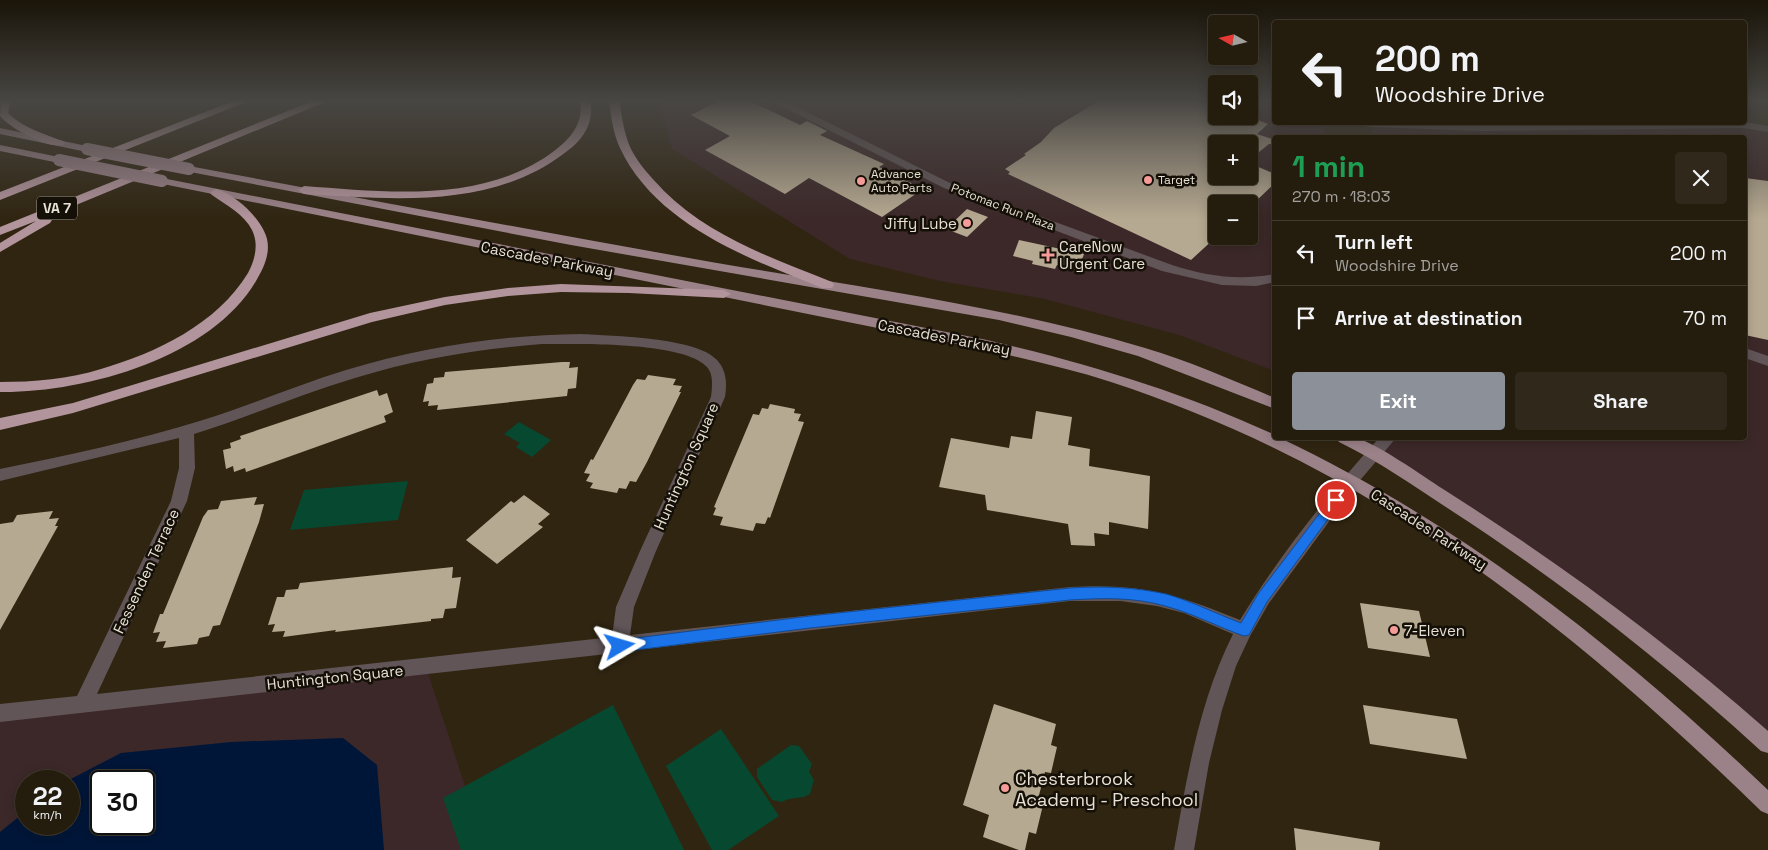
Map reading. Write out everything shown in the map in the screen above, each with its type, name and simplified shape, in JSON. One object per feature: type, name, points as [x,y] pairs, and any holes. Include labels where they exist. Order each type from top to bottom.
[{"type":"highway","points":[[51,140],[59,143]]},
{"type":"highway","name":"VA 7","points":[[0,196],[144,140]]},
{"type":"highway","name":"VA 7","points":[[0,231],[227,140]]},
{"type":"highway","points":[[304,190],[394,195],[439,193],[477,188],[507,180],[547,162],[574,140]]},
{"type":"highway","points":[[623,140],[638,170],[665,198],[691,219],[744,252],[827,285]]},
{"type":"highway","points":[[0,248],[44,221],[113,186]]},
{"type":"highway","points":[[0,387],[60,384],[124,367],[182,340],[227,308],[254,274],[262,254],[262,244],[257,228],[246,215],[216,192]]},
{"type":"highway","points":[[0,424],[73,408],[370,318],[445,301],[508,292],[561,288],[629,289],[724,294]]},
{"type":"main road","name":"Cascades Parkway","points":[[43,140],[571,241],[999,316],[1080,334],[1144,352],[1272,403]]},
{"type":"main road","name":"Cascades Parkway","points":[[0,148],[987,345],[1099,373],[1164,396],[1244,427],[1291,449],[1406,512],[1456,545],[1582,637],[1684,724],[1768,804]]},
{"type":"main road","points":[[1348,440],[1375,453],[1493,528],[1581,590],[1663,653],[1768,744]]},
{"type":"street","name":"Potomac Run Plaza","points":[[854,140],[948,186],[1167,268],[1194,276],[1228,281],[1258,281],[1272,278]]},
{"type":"street","name":"Huntington Square","points":[[0,475],[51,465],[186,431],[357,372],[434,352],[474,345],[560,338],[602,339],[672,347],[703,356],[714,365],[720,377],[718,397],[648,551],[625,607],[620,646],[0,713]]},
{"type":"street","points":[[1747,354],[1768,361]]},
{"type":"street","name":"Fessenden Terrace","points":[[82,705],[179,500],[186,468],[186,431]]},
{"type":"street","points":[[1184,850],[1199,763],[1212,712],[1228,665],[1244,630],[1263,598],[1350,481],[1386,440]]},
{"type":"street","points":[[620,646],[780,625],[1104,592],[1135,594],[1167,600],[1244,630]]},
{"type":"shaded area","points":[[670,140],[1208,140],[1208,185],[1258,185],[1258,140],[1272,140],[1272,236],[1270,238],[1272,242],[1272,370],[1179,335],[1045,299],[940,281],[850,259],[672,149]]},
{"type":"shaded area","points":[[1747,140],[1768,140],[1768,744],[1713,695],[1375,453],[1386,440],[1747,440]]},
{"type":"shaded area","points":[[426,667],[486,850],[0,850],[0,713]]},
{"type":"green space","points":[[519,422],[551,440],[532,457],[516,447],[520,443],[504,434]]},
{"type":"green space","points":[[408,481],[398,520],[290,530],[304,490]]},
{"type":"green space","points":[[613,705],[684,850],[461,850],[443,798]]},
{"type":"green space","points":[[721,729],[779,816],[728,850],[712,850],[666,766]]},
{"type":"green space","points":[[791,745],[799,746],[812,764],[809,772],[814,780],[810,794],[782,802],[772,800],[757,777],[757,769]]},
{"type":"water","points":[[343,738],[377,765],[384,850],[0,850],[0,832],[15,820],[15,835],[80,835],[80,774],[121,753],[231,742]]},
{"type":"building","points":[[723,140],[830,140],[884,164],[879,167],[923,189],[882,217],[809,178],[785,194],[705,150]]},
{"type":"building","name":"Target","points":[[1043,140],[1208,140],[1208,185],[1258,185],[1258,167],[1272,173],[1272,186],[1258,199],[1258,195],[1208,195],[1208,244],[1191,260],[1008,174],[1010,172],[1005,169],[1026,155],[1024,154]]},
{"type":"building","name":"Target","points":[[1258,140],[1272,140],[1272,144],[1269,144],[1258,153]]},
{"type":"building","points":[[1747,178],[1768,181],[1768,340],[1747,335]]},
{"type":"building","name":"Jiffy Lube","points":[[967,209],[988,217],[967,237],[946,229]]},
{"type":"building","name":"CareNow Urgent Care","points":[[1019,240],[1084,254],[1078,270],[1057,265],[1055,269],[1032,264],[1033,261],[1013,256]]},
{"type":"building","points":[[570,362],[569,368],[578,367],[576,388],[568,389],[567,396],[437,410],[438,405],[428,406],[429,401],[423,402],[427,384],[433,383],[434,378],[444,377],[445,372]]},
{"type":"building","points":[[648,375],[676,379],[673,385],[682,386],[679,392],[681,392],[647,462],[636,482],[630,481],[626,489],[619,488],[617,493],[590,488],[593,483],[586,481],[590,474],[584,473],[591,459],[593,460],[637,379],[645,380]]},
{"type":"building","points":[[377,390],[379,396],[387,393],[393,412],[384,416],[386,422],[246,472],[245,468],[234,472],[233,466],[226,469],[223,450],[231,448],[230,443],[241,439],[240,436]]},
{"type":"building","points":[[770,404],[795,409],[794,413],[801,414],[798,421],[804,422],[770,518],[768,517],[765,524],[756,523],[753,531],[720,525],[723,517],[713,515],[716,508],[714,507],[753,414],[759,415],[762,408],[768,409]]},
{"type":"building","points":[[1036,411],[1072,417],[1068,445],[1090,449],[1089,466],[1150,476],[1148,529],[1109,522],[1109,535],[1094,533],[1095,546],[1071,545],[1068,524],[987,510],[985,495],[939,487],[951,438],[1009,448],[1011,436],[1032,439]]},
{"type":"building","points":[[524,495],[550,514],[538,524],[543,527],[497,564],[466,540],[511,501],[514,503]]},
{"type":"building","points":[[257,497],[254,505],[264,504],[259,522],[220,625],[213,626],[209,636],[199,638],[197,644],[163,648],[166,641],[156,642],[160,632],[153,633],[160,614],[163,614],[203,517],[208,510],[218,509],[221,501]]},
{"type":"building","points":[[53,511],[49,519],[59,518],[55,526],[58,526],[0,630],[0,524],[13,522],[17,515]]},
{"type":"building","points":[[453,567],[452,578],[461,577],[456,608],[445,609],[443,618],[431,619],[431,621],[283,637],[285,631],[272,632],[275,624],[268,625],[277,597],[284,597],[286,590],[298,589],[300,583]]},
{"type":"building","name":"7-Eleven","points":[[1360,603],[1419,611],[1430,657],[1368,648]]},
{"type":"building","name":"Chesterbrook Academy - Preschool","points":[[994,704],[1056,724],[1051,745],[1057,747],[1051,773],[1045,772],[1037,803],[1043,805],[1036,834],[1029,832],[1025,850],[1019,850],[983,837],[989,815],[963,805]]},
{"type":"building","points":[[1363,705],[1457,719],[1467,759],[1370,744]]},
{"type":"building","points":[[1294,828],[1380,842],[1379,850],[1296,850]]},
{"type":"place","name":"Target","points":[[1148,180]]},
{"type":"place","name":"Advance Auto Parts","points":[[861,181]]},
{"type":"place","name":"Jiffy Lube","points":[[967,223]]},
{"type":"place","name":"CareNow Urgent Care","points":[[1048,255]]},
{"type":"place","name":"7-Eleven","points":[[1394,630]]},
{"type":"place","name":"Chesterbrook Academy - Preschool","points":[[1005,788]]},
{"type":"route","points":[[620,646],[770,626],[1104,592],[1135,594],[1167,600],[1244,630],[1263,598],[1336,500]]}]
